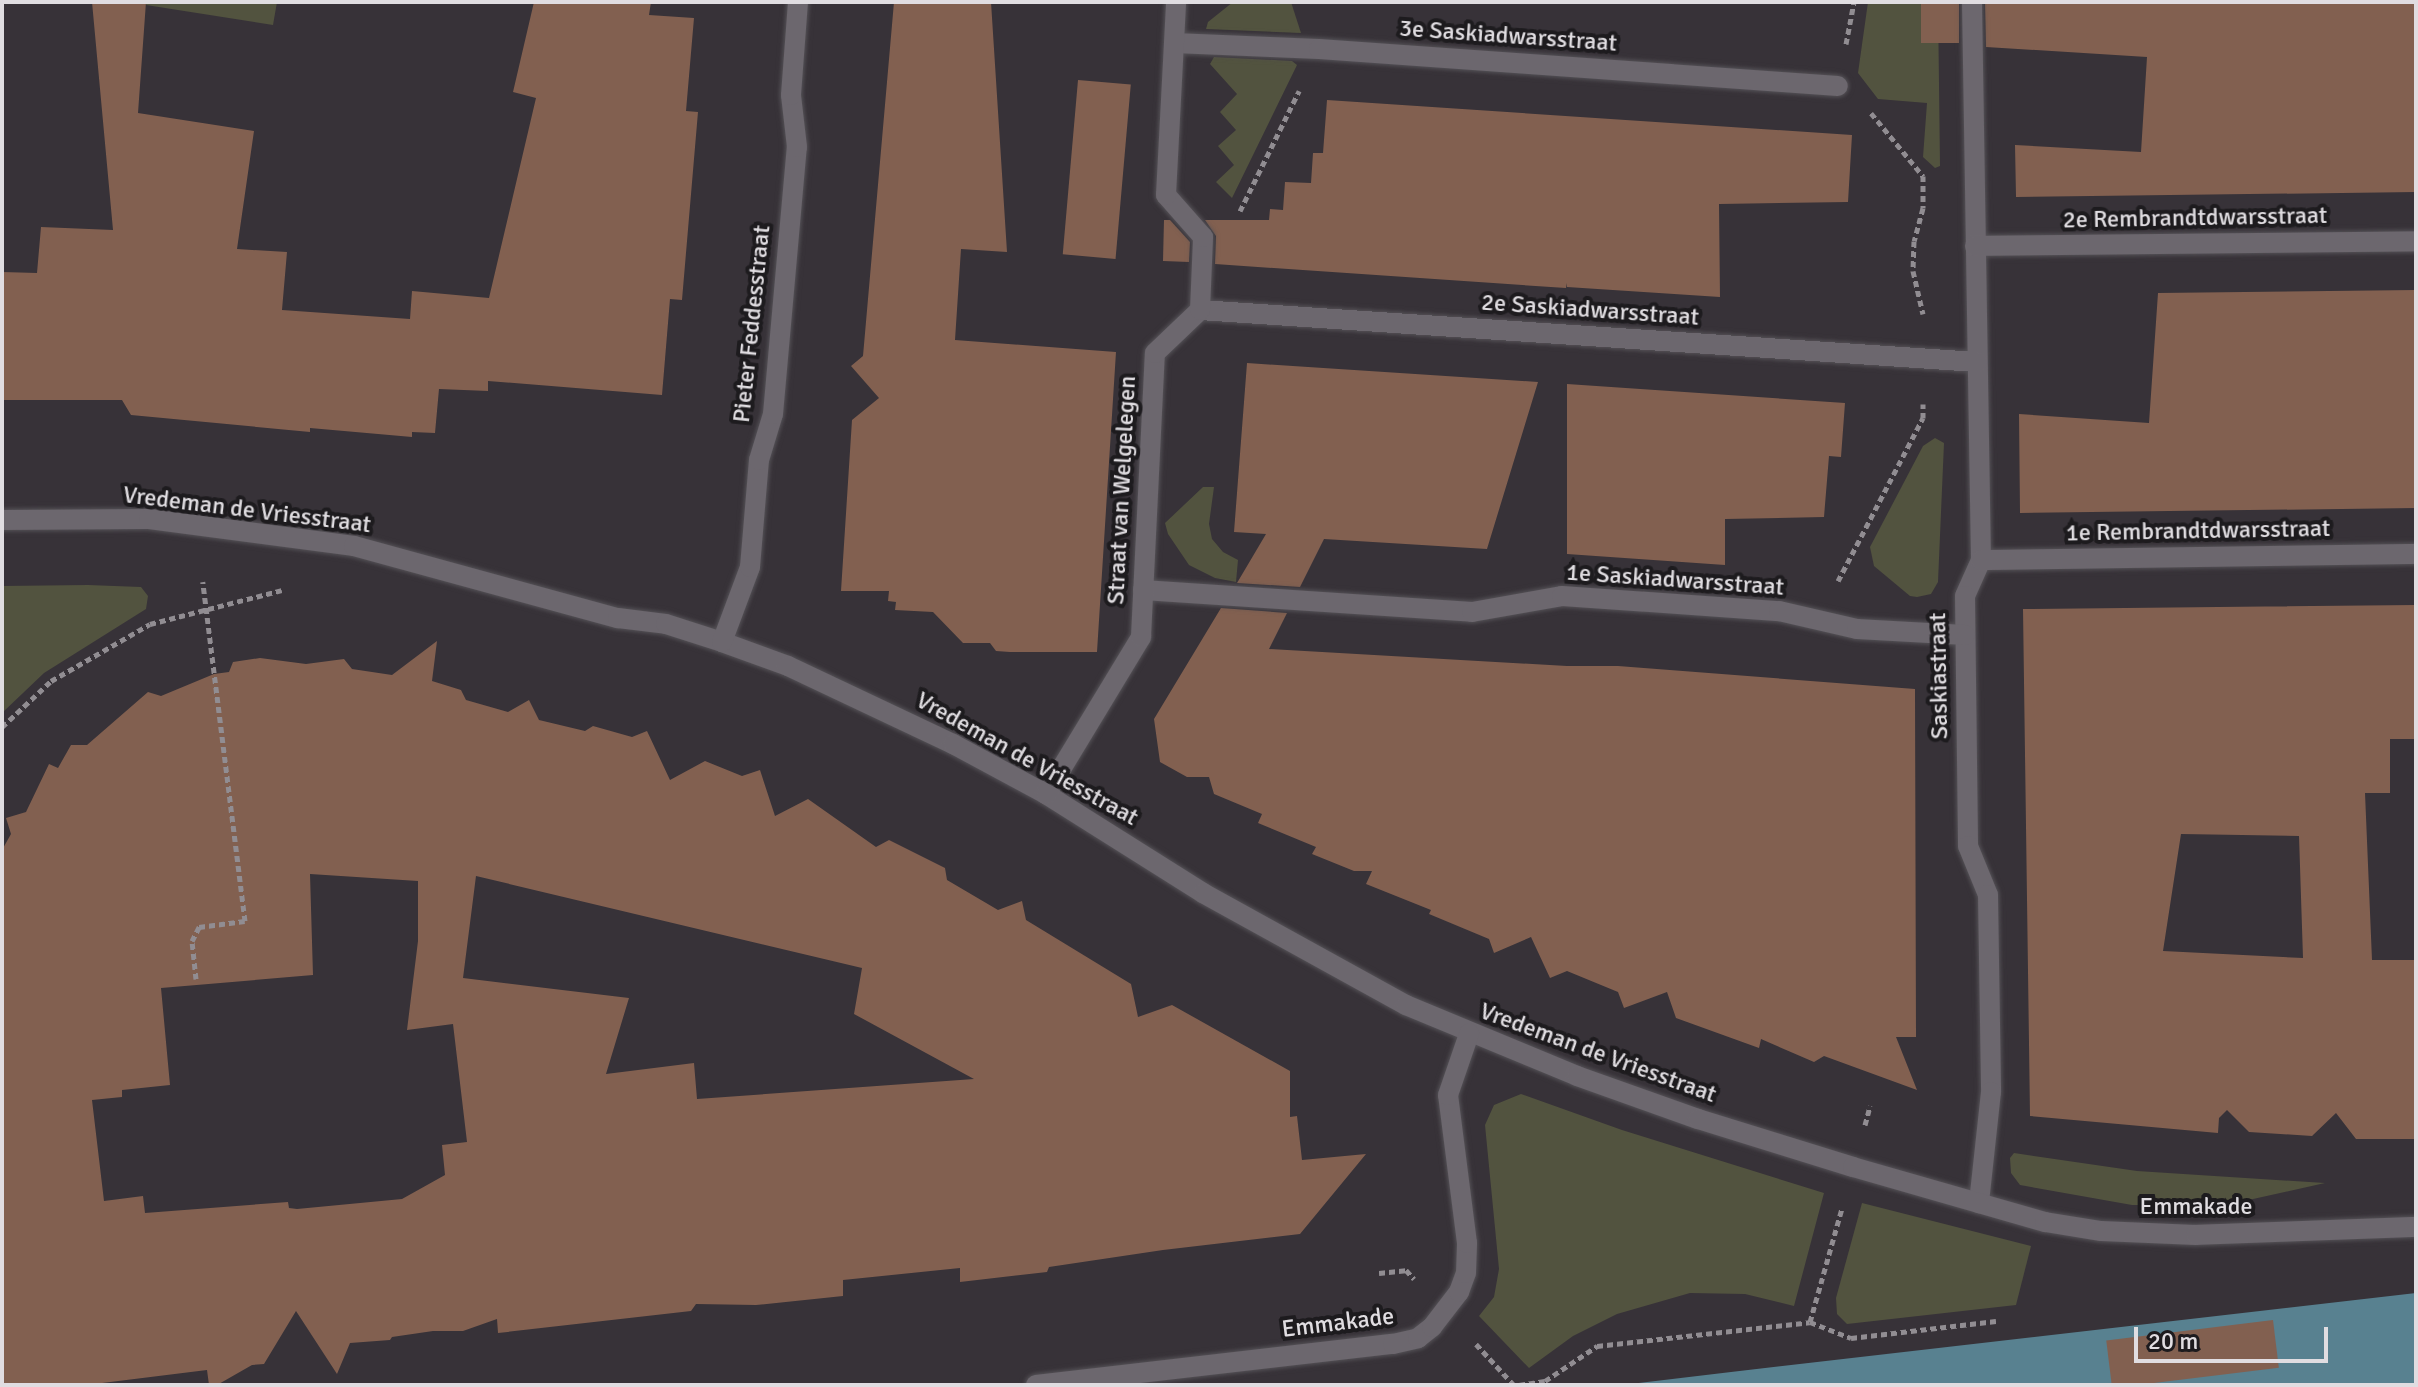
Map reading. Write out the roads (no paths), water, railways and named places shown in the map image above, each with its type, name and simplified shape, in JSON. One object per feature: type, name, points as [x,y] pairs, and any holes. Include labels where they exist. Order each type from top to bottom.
[{"type":"street","points":[[1176,2],[1166,195],[1203,237],[1200,310]]},
{"type":"street","name":"Saskiastraat","points":[[1972,2],[1981,560],[1965,596],[1968,846],[1988,895],[1991,1092],[1979,1203]]},
{"type":"street","name":"Pieter Feddesstraat","points":[[722,642],[750,567],[759,460],[773,414],[797,147],[791,95],[798,4]]},
{"type":"street","name":"3e Saskiadwarsstraat","points":[[1174,43],[1319,49],[1838,86]]},
{"type":"street","name":"2e Rembrandtdwarsstraat","points":[[1975,246],[2416,241]]},
{"type":"street","name":"2e Saskiadwarsstraat","points":[[1200,310],[1977,362]]},
{"type":"street","name":"Straat van Welgelegen","points":[[1046,794],[1141,637],[1155,353],[1200,310]]},
{"type":"street","name":"Vredeman de Vriesstraat","points":[[2,520],[149,519],[354,546],[618,618],[666,624],[722,642],[859,697],[1046,794],[1203,893],[1406,1005],[1469,1034],[1698,1119],[1979,1203]]},
{"type":"street","name":"1e Rembrandtdwarsstraat","points":[[1981,560],[2416,554]]},
{"type":"street","name":"1e Saskiadwarsstraat","points":[[1143,590],[1472,612],[1562,596],[1779,611],[1857,629],[1965,635]]},
{"type":"street","name":"Emmakade","points":[[1036,1385],[1393,1344],[1418,1338],[1432,1327],[1459,1292],[1466,1273],[1467,1243],[1448,1095],[1469,1034]]},
{"type":"street","name":"Emmakade","points":[[1979,1203],[2045,1222],[2147,1235],[2416,1227]]},
{"type":"water","points":[[2416,1293],[2416,1385],[1622,1385],[1731,1372]]}]
